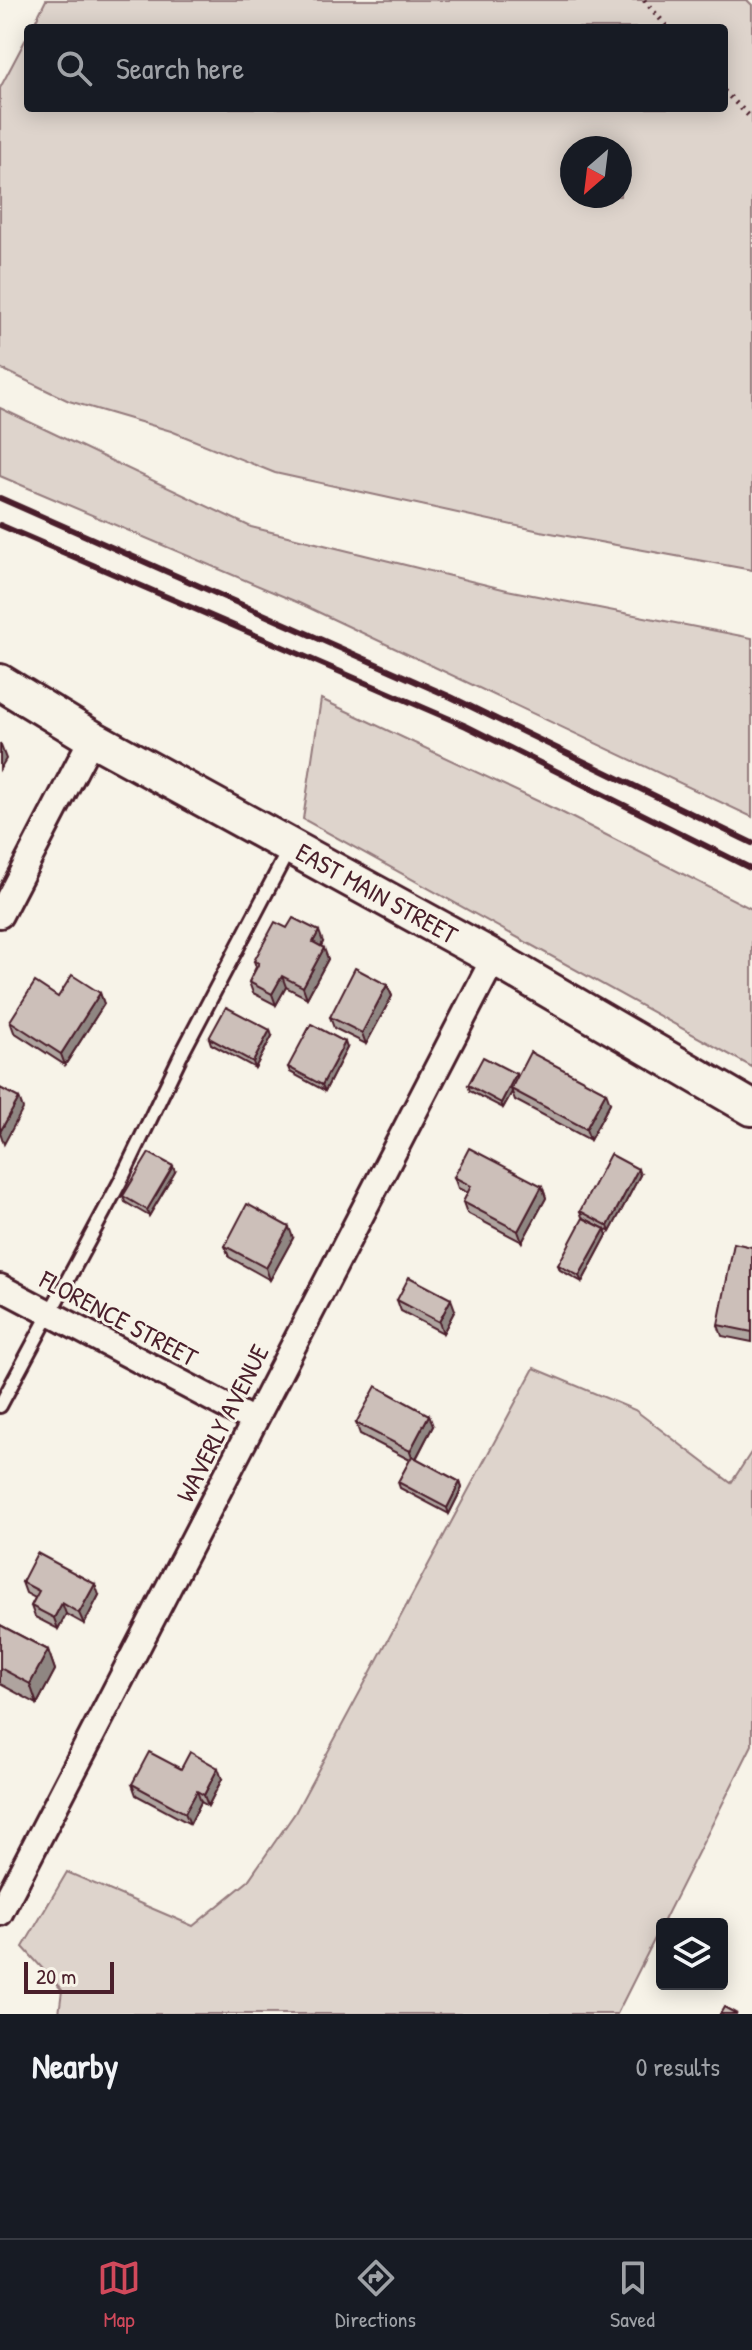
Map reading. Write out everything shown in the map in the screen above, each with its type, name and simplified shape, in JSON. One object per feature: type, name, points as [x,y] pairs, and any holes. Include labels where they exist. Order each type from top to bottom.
[{"type":"street","name":"EAST MAIN STREET","points":[[0,682],[92,738],[494,958],[752,1108]]},
{"type":"street","points":[[0,915],[92,738]]},
{"type":"street","name":"WAVERLY AVENUE","points":[[0,1913],[494,958]]},
{"type":"street","name":"FLORENCE STREET","points":[[0,1287],[254,1421]]},
{"type":"lane","points":[[0,1406],[120,1182],[180,1057],[291,846]]},
{"type":"path","points":[[644,0],[665,24]]},
{"type":"path","points":[[728,95],[752,119]]},
{"type":"shaded area","points":[[46,0],[747,0],[752,5],[752,570],[540,531],[275,473],[171,431],[69,401],[0,368],[0,88],[24,43],[24,112],[728,112],[728,24],[34,24]]},
{"type":"shaded area","points":[[0,408],[251,527],[507,590],[752,638],[752,817],[299,603],[0,476]]},
{"type":"shaded area","points":[[321,699],[561,812],[752,909],[752,1067],[303,819]]},
{"type":"shaded area","points":[[534,1368],[635,1410],[731,1483],[752,1451],[752,1745],[665,1918],[656,1918],[656,1936],[617,2014],[59,2014],[62,1990],[23,1947],[67,1872],[193,1926],[247,1882],[295,1813]]},
{"type":"building","points":[[293,918],[319,931],[313,942],[324,948],[303,987],[282,976],[272,994],[249,982],[259,963],[254,961],[275,922],[287,928]]},
{"type":"building","points":[[355,968],[387,985],[362,1033],[330,1017]]},
{"type":"building","points":[[72,975],[100,993],[61,1054],[10,1021],[35,982],[58,997]]},
{"type":"building","points":[[226,1007],[270,1030],[253,1062],[209,1038]]},
{"type":"building","points":[[311,1024],[345,1042],[322,1085],[288,1067]]},
{"type":"building","points":[[530,1052],[606,1092],[586,1129],[511,1089]]},
{"type":"building","points":[[483,1057],[516,1074],[501,1103],[468,1085]]},
{"type":"building","points":[[0,1088],[19,1098],[0,1132]]},
{"type":"building","points":[[469,1148],[542,1186],[518,1231],[463,1202],[471,1186],[454,1177]]},
{"type":"building","points":[[149,1153],[173,1166],[147,1210],[123,1196]]},
{"type":"building","points":[[610,1154],[638,1169],[608,1226],[580,1211]]},
{"type":"building","points":[[247,1204],[289,1227],[266,1268],[225,1246]]},
{"type":"building","points":[[583,1218],[605,1229],[579,1276],[558,1265]]},
{"type":"building","points":[[734,1243],[752,1247],[752,1332],[718,1325]]},
{"type":"building","points":[[409,1277],[451,1299],[439,1322],[397,1300]]},
{"type":"building","points":[[376,1386],[429,1415],[410,1451],[356,1423]]},
{"type":"building","points":[[412,1456],[460,1482],[447,1508],[398,1482]]},
{"type":"building","points":[[37,1553],[95,1584],[79,1613],[62,1603],[54,1618],[31,1606],[39,1591],[22,1582]]},
{"type":"building","points":[[0,1625],[48,1650],[30,1684],[0,1668]]},
{"type":"building","points":[[149,1752],[181,1769],[190,1752],[218,1768],[204,1795],[197,1791],[185,1813],[132,1784]]},
{"type":"building","points":[[724,2007],[737,2014],[720,2014]]},
{"type":"railway","points":[[0,498],[451,697],[752,843]]},
{"type":"railway","points":[[0,525],[466,726],[752,869]]}]
